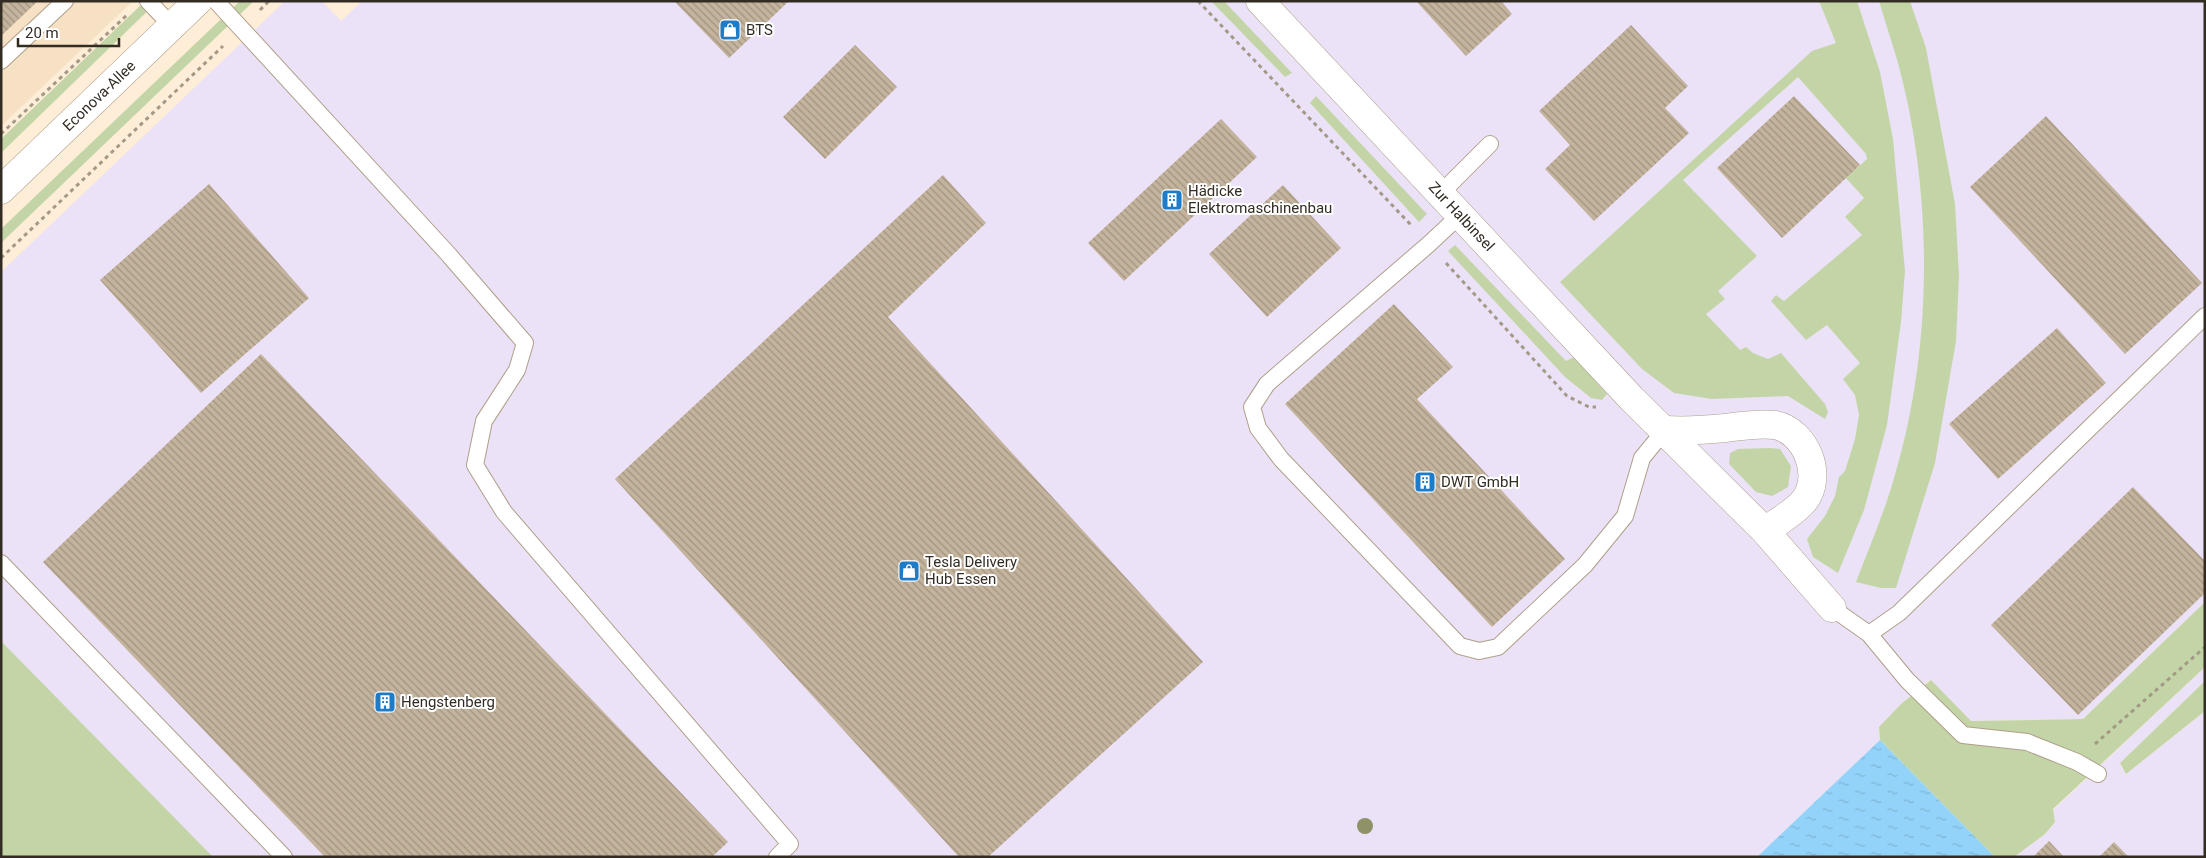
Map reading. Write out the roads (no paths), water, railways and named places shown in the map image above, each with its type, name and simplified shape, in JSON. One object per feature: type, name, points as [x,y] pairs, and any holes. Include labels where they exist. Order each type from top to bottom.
[{"type":"street","name":"Econova-Allee","points":[[1,190],[198,1]]},
{"type":"street","name":"Zur Halbinsel","points":[[1260,1],[1631,398],[1765,531],[1832,608]]},
{"type":"street","points":[[1665,430],[1688,432],[1754,425],[1776,426],[1791,432],[1803,446],[1811,463],[1814,482],[1804,501],[1765,531]]},
{"type":"lane","points":[[1,61],[66,1]]},
{"type":"lane","points":[[216,1],[449,255],[525,343],[517,370],[484,421],[475,464],[504,512],[790,844],[777,857]]},
{"type":"lane","points":[[141,5],[172,26]]},
{"type":"lane","points":[[1440,194],[1490,144]]},
{"type":"lane","points":[[1460,215],[1267,384],[1252,407],[1258,428],[1282,459],[1460,646],[1479,651],[1498,647],[1585,565],[1625,516],[1642,458],[1665,430]]},
{"type":"lane","points":[[1869,634],[1899,613],[2205,316]]},
{"type":"lane","points":[[1,563],[284,857]]},
{"type":"lane","points":[[1832,608],[1869,634],[1907,680],[1963,736],[2027,742],[2077,762],[2098,774]]},
{"type":"water","points":[[1880,740],[1995,857],[1757,857]]},
{"type":"place","name":"BTS","points":[[730,30]]},
{"type":"place","name":"Hädicke Elektromaschinenbau","points":[[1172,200]]},
{"type":"place","name":"DWT GmbH","points":[[1425,482]]},
{"type":"place","name":"Tesla Delivery Hub Essen","points":[[909,571]]},
{"type":"place","name":"Hengstenberg","points":[[385,702]]}]
